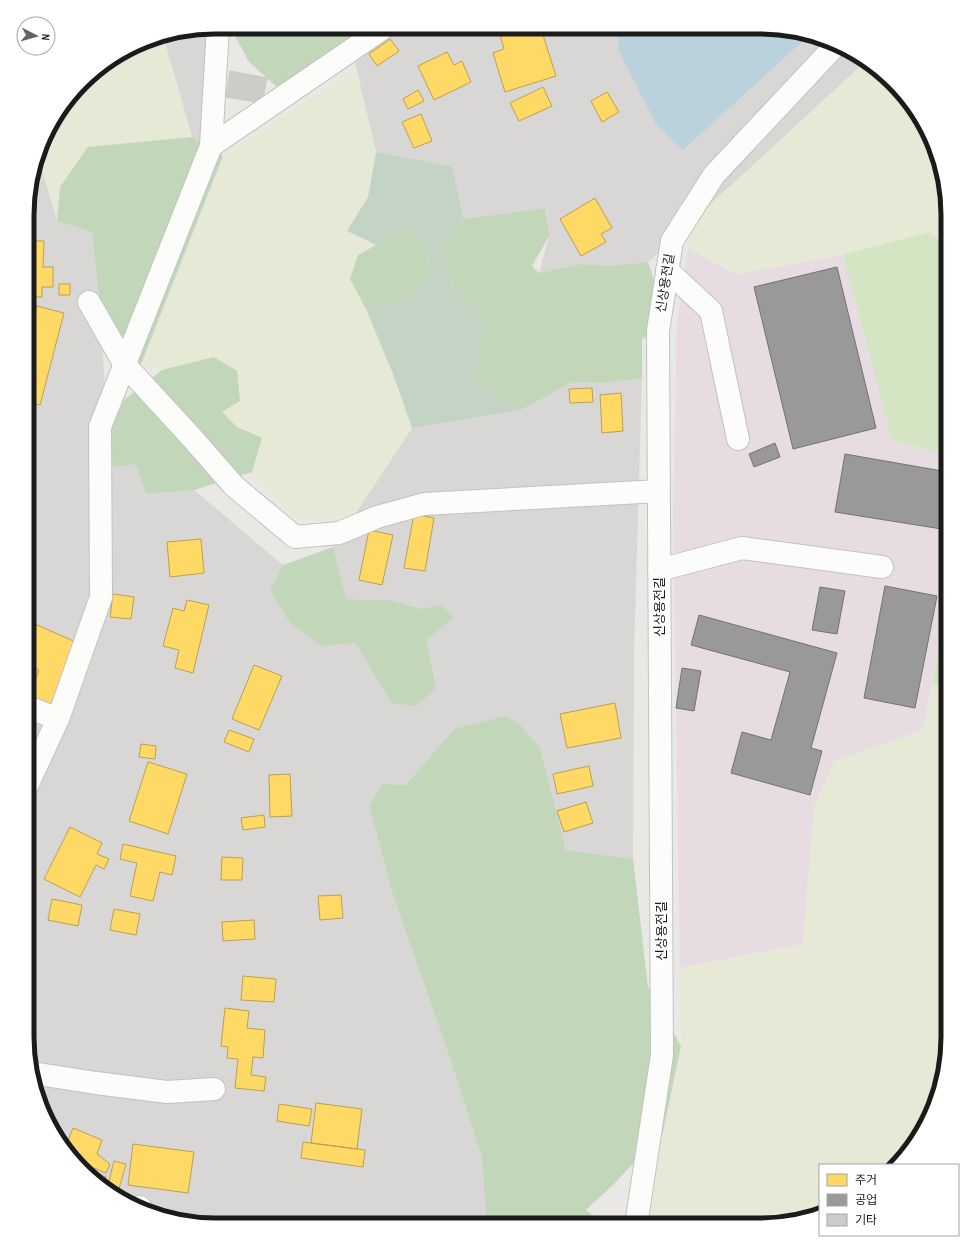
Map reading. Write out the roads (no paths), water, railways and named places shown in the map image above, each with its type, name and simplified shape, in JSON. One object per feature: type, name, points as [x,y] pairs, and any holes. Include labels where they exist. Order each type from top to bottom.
[{"type":"street","points":[[34,773],[58,720],[101,597],[100,427],[212,146],[218,34]]},
{"type":"street","points":[[212,146],[376,34]]},
{"type":"street","name":"신상용전길","points":[[637,1218],[662,1055],[658,331],[672,241],[714,175],[832,49]]},
{"type":"street","points":[[668,270],[712,311],[738,439]]},
{"type":"street","points":[[88,302],[125,365],[234,486],[295,537],[339,533],[377,517],[424,504],[659,491]]},
{"type":"street","points":[[659,570],[742,548],[882,567]]},
{"type":"street","points":[[34,710],[58,720]]},
{"type":"street","points":[[37,1074],[168,1092],[214,1089]]},
{"type":"water","points":[[618,34],[771,34],[804,39],[683,150],[656,124],[619,51]]}]
